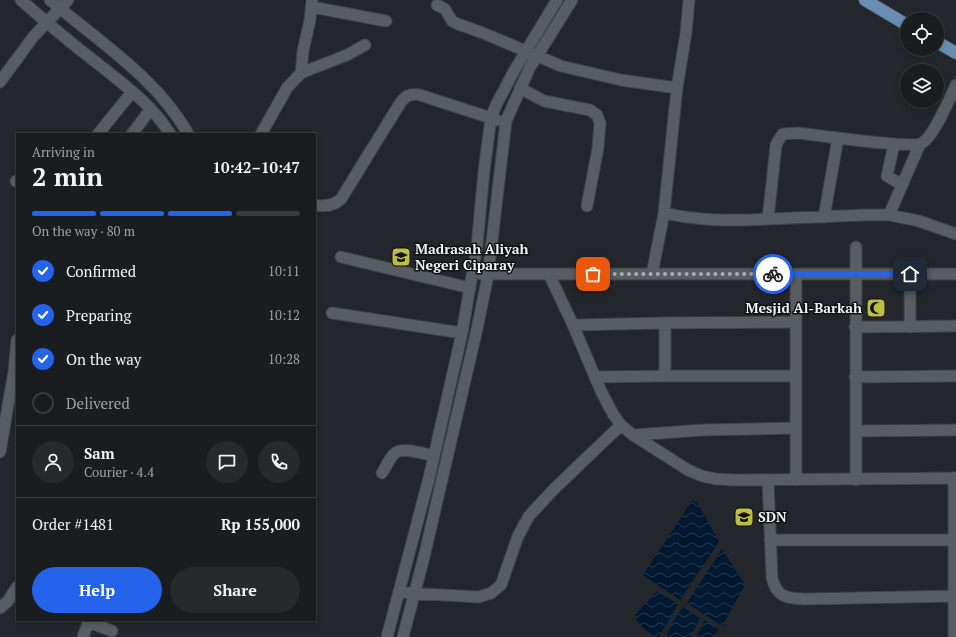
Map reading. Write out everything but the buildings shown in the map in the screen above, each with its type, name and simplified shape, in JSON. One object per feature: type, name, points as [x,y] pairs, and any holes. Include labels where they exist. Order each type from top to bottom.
[{"type":"main road","points":[[865,0],[900,21]]},
{"type":"main road","points":[[944,46],[956,53]]},
{"type":"street","points":[[21,0],[103,43],[161,96],[174,112],[187,133]]},
{"type":"street","points":[[50,0],[53,16],[150,110],[168,133]]},
{"type":"street","points":[[0,82],[23,50],[68,0]]},
{"type":"street","points":[[387,637],[400,593],[421,509],[462,333],[478,239],[484,164],[491,118],[505,86],[557,0]]},
{"type":"street","points":[[403,637],[434,513],[477,329],[488,275],[506,121],[536,56],[572,0]]},
{"type":"street","points":[[652,274],[664,213],[677,88],[686,33],[689,0]]},
{"type":"street","points":[[301,73],[304,46],[312,3],[386,21]]},
{"type":"street","points":[[437,5],[445,9],[452,21],[458,24],[561,66],[621,80],[677,88]]},
{"type":"street","points":[[262,133],[287,88],[301,73],[347,55],[365,45]]},
{"type":"street","points":[[888,215],[920,144],[927,139],[934,130],[956,85]]},
{"type":"street","points":[[520,88],[544,101],[590,110],[597,115],[600,123],[598,148],[587,206]]},
{"type":"street","points":[[99,133],[132,92]]},
{"type":"street","points":[[316,205],[328,205],[341,199],[399,105],[409,94],[420,95],[491,118],[506,121]]},
{"type":"street","points":[[133,133],[150,110]]},
{"type":"street","points":[[768,219],[775,150],[780,137],[786,133],[894,144],[920,144]]},
{"type":"street","points":[[824,217],[838,138]]},
{"type":"street","points":[[894,144],[887,176],[902,185]]},
{"type":"street","points":[[664,213],[699,219],[732,221],[864,214],[888,215],[919,221],[956,234]]},
{"type":"street","points":[[856,247],[856,480]]},
{"type":"street","points":[[341,257],[470,288]]},
{"type":"street","points":[[473,273],[488,275],[956,274]]},
{"type":"street","points":[[549,274],[573,325],[601,391],[620,425],[677,464],[702,476],[716,479],[856,480],[955,478],[954,637]]},
{"type":"street","points":[[796,274],[796,480]]},
{"type":"street","points":[[910,274],[910,326]]},
{"type":"street","points":[[332,313],[462,333]]},
{"type":"street","points":[[573,325],[796,322]]},
{"type":"street","points":[[664,376],[665,323]]},
{"type":"street","points":[[855,327],[956,326]]},
{"type":"street","points":[[0,452],[14,371],[16,350]]},
{"type":"street","points":[[595,377],[796,376]]},
{"type":"street","points":[[855,377],[956,376]]},
{"type":"street","points":[[400,593],[479,597],[485,596],[496,589],[504,579],[518,536],[529,516],[554,489],[620,425]]},
{"type":"street","points":[[633,434],[702,430],[796,428]]},
{"type":"street","points":[[856,431],[956,430]]},
{"type":"street","points":[[382,473],[393,454],[398,451],[409,451],[434,456]]},
{"type":"street","points":[[768,480],[770,540],[774,583],[778,591],[786,597],[805,599],[955,596]]},
{"type":"street","points":[[421,509],[434,513]]},
{"type":"street","points":[[770,540],[955,540]]},
{"type":"street","points":[[0,608],[8,601],[16,589]]},
{"type":"street","points":[[82,637],[90,622],[109,633],[115,621]]},
{"type":"water","points":[[692,501],[697,502],[719,542],[680,600],[643,575]]},
{"type":"water","points":[[722,549],[745,585],[722,626],[687,603]]},
{"type":"water","points":[[657,591],[678,604],[659,637],[656,637],[643,628],[636,619],[635,615]]},
{"type":"water","points":[[683,607],[700,618],[690,637],[666,637],[671,625]]},
{"type":"water","points":[[705,620],[719,629],[712,637],[696,637]]},
{"type":"way so far","points":[[593,274],[773,274]]},
{"type":"place","name":"Madrasah Aliyah Negeri Ciparay","points":[[401,257]]},
{"type":"place","name":"Mesjid Al-Barkah","points":[[876,308]]},
{"type":"place","name":"SDN","points":[[744,517]]},
{"type":"route","points":[[773,274],[910,274]]}]
